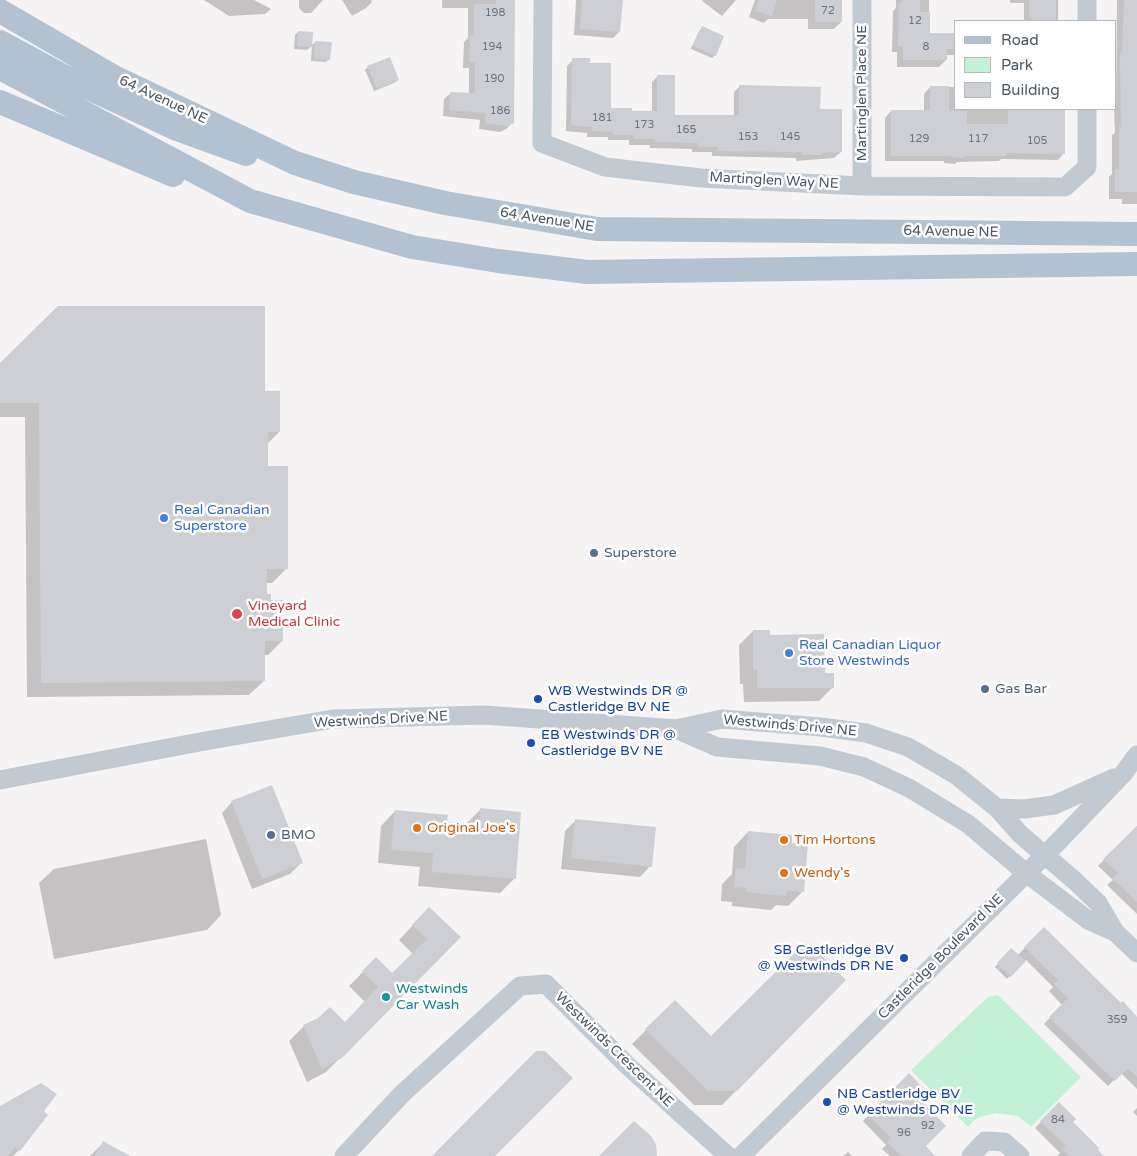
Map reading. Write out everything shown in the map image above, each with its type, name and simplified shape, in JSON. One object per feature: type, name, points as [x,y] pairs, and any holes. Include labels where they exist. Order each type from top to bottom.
[{"type":"main road","name":"64 Avenue NE","points":[[4,11],[112,76],[296,163],[354,182],[445,204],[597,229],[1137,234]]},
{"type":"main road","points":[[0,42],[63,76],[177,129],[244,154],[296,163]]},
{"type":"main road","points":[[0,68],[250,201]]},
{"type":"main road","points":[[0,102],[179,177],[250,201],[412,247],[498,261],[587,272],[1132,265]]},
{"type":"street","name":"Martinglen Way NE","points":[[543,0],[542,143],[605,167],[701,178],[862,186],[1065,188],[1087,167],[1087,110]]},
{"type":"street","name":"Martinglen Place NE","points":[[862,0],[862,186]]},
{"type":"street","points":[[1087,0],[1087,20]]},
{"type":"street","name":"Westwinds Drive NE","points":[[0,780],[333,719],[484,715],[676,728],[722,719],[821,727],[866,733],[908,747],[948,770],[997,808],[1020,834],[1045,854],[1098,904],[1115,932]]},
{"type":"street","name":"Westwinds Drive NE","points":[[676,728],[717,747],[820,756],[864,767],[909,788],[968,824],[1026,873],[1088,920],[1115,932]]},
{"type":"street","name":"Castleridge Boulevard NE","points":[[741,1156],[1045,854],[1123,774],[1137,755]]},
{"type":"street","points":[[997,808],[1024,809],[1054,805],[1123,774]]},
{"type":"street","points":[[1115,932],[1137,953]]},
{"type":"street","name":"Westwinds Crescent NE","points":[[344,1156],[402,1094],[520,986],[546,984],[628,1066],[728,1156]]},
{"type":"street","points":[[971,1156],[985,1141],[1004,1142],[1020,1156]]},
{"type":"green space","points":[[998,995],[1081,1077],[1031,1127],[1018,1116],[996,1113],[980,1117],[968,1127],[911,1070],[988,997]]},
{"type":"building","points":[[496,0],[515,0],[514,123],[507,126],[485,123],[486,113],[449,110],[450,92],[475,93],[475,62],[469,62],[470,35],[474,35],[474,4],[496,4]]},
{"type":"building","points":[[582,0],[623,0],[620,32],[580,29]]},
{"type":"building","points":[[759,0],[777,0],[772,16],[755,11]]},
{"type":"building","points":[[815,0],[842,0],[842,22],[815,22]]},
{"type":"building","points":[[902,0],[920,0],[920,12],[930,12],[930,33],[954,33],[954,49],[947,49],[947,60],[903,60],[903,46],[898,46],[899,3],[902,3]]},
{"type":"building","points":[[1029,0],[1056,0],[1056,20],[1032,20],[1032,18],[1029,18]]},
{"type":"building","points":[[1124,0],[1137,0],[1137,192],[1115,192],[1115,169],[1119,169],[1119,127],[1121,127],[1120,53],[1122,53]]},
{"type":"building","points":[[702,26],[724,36],[716,56],[693,46]]},
{"type":"building","points":[[298,31],[313,32],[312,47],[297,46]]},
{"type":"building","points":[[315,41],[332,42],[330,60],[314,58]]},
{"type":"building","points":[[390,57],[399,80],[377,89],[367,66]]},
{"type":"building","points":[[572,58],[590,58],[590,63],[611,63],[611,108],[632,108],[632,111],[657,111],[657,75],[675,75],[675,115],[739,115],[739,85],[821,87],[820,109],[842,109],[842,152],[802,155],[802,152],[718,151],[718,147],[701,147],[698,146],[698,143],[655,142],[655,139],[634,139],[634,135],[613,135],[613,132],[592,131],[592,127],[571,125]]},
{"type":"building","points":[[930,86],[949,86],[949,111],[967,111],[967,124],[1008,124],[1008,110],[1065,110],[1065,154],[1006,153],[1006,156],[965,156],[962,158],[950,156],[891,156],[891,110],[930,110]]},
{"type":"building","name":"Real Canadian Superstore","points":[[58,306],[265,306],[265,391],[280,391],[280,432],[268,432],[268,466],[288,466],[288,569],[267,569],[267,594],[271,594],[271,600],[283,600],[283,641],[265,641],[265,681],[41,683],[39,403],[0,403],[0,363]]},
{"type":"building","name":"Real Canadian Liquor Store Westwinds","points":[[753,630],[770,630],[770,635],[824,634],[825,673],[834,673],[834,688],[757,688],[757,670],[753,670]]},
{"type":"building","points":[[272,785],[303,863],[262,879],[231,801]]},
{"type":"building","points":[[480,808],[521,812],[516,879],[432,872],[433,853],[391,850],[395,810],[448,815],[447,822],[479,825]]},
{"type":"building","points":[[575,819],[656,827],[652,867],[571,858]]},
{"type":"building","points":[[1137,826],[1137,902],[1112,878],[1118,873],[1103,859]]},
{"type":"building","points":[[748,831],[792,835],[792,843],[808,844],[804,892],[787,891],[786,896],[746,892],[746,888],[734,887],[736,868],[745,869]]},
{"type":"building","name":"Westwinds Car Wash","points":[[429,907],[461,937],[342,1058],[322,1069],[303,1025],[318,1018],[330,1007],[345,1022],[378,987],[362,971],[376,957],[392,973],[427,939],[412,925]]},
{"type":"building","points":[[1044,927],[1121,1003],[1123,1001],[1137,1017],[1137,1077],[1128,1068],[1115,1081],[1049,1017],[1068,998],[1054,984],[1058,980],[1024,947]]},
{"type":"building","points":[[800,948],[814,948],[846,980],[737,1091],[708,1091],[645,1029],[675,1000],[711,1036]]},
{"type":"building","points":[[1011,948],[1026,961],[1011,977],[997,963]]},
{"type":"building","points":[[536,1051],[545,1051],[573,1078],[495,1156],[432,1156]]},
{"type":"building","points":[[909,1073],[923,1088],[916,1095],[946,1126],[926,1146],[935,1156],[901,1156],[887,1142],[891,1138],[868,1115]]},
{"type":"building","points":[[41,1083],[57,1094],[44,1111],[48,1115],[20,1151],[15,1147],[8,1156],[0,1156],[0,1106]]},
{"type":"building","points":[[1059,1102],[1076,1119],[1073,1122],[1099,1148],[1098,1150],[1104,1156],[1069,1156],[1062,1149],[1066,1146],[1040,1121]]},
{"type":"building","points":[[634,1121],[651,1136],[656,1144],[657,1156],[599,1156]]},
{"type":"building","points":[[103,1141],[130,1156],[95,1156]]},
{"type":"place","name":"Real Canadian Superstore","points":[[164,518]]},
{"type":"place","name":"Superstore","points":[[594,553]]},
{"type":"place","name":"Vineyard Medical Clinic","points":[[237,614]]},
{"type":"place","name":"Real Canadian Liquor Store Westwinds","points":[[789,653]]},
{"type":"place","name":"Gas Bar","points":[[985,689]]},
{"type":"place","name":"WB Westwinds DR @ Castleridge BV NE","points":[[538,699]]},
{"type":"place","name":"EB Westwinds DR @ Castleridge BV NE","points":[[531,743]]},
{"type":"place","name":"Original Joe's","points":[[417,828]]},
{"type":"place","name":"BMO","points":[[271,835]]},
{"type":"place","name":"Tim Hortons","points":[[784,840]]},
{"type":"place","name":"Wendy's","points":[[784,873]]},
{"type":"place","name":"SB Castleridge BV @ Westwinds DR NE","points":[[904,958]]},
{"type":"place","name":"Westwinds Car Wash","points":[[386,997]]},
{"type":"place","name":"NB Castleridge BV @ Westwinds DR NE","points":[[827,1102]]}]
